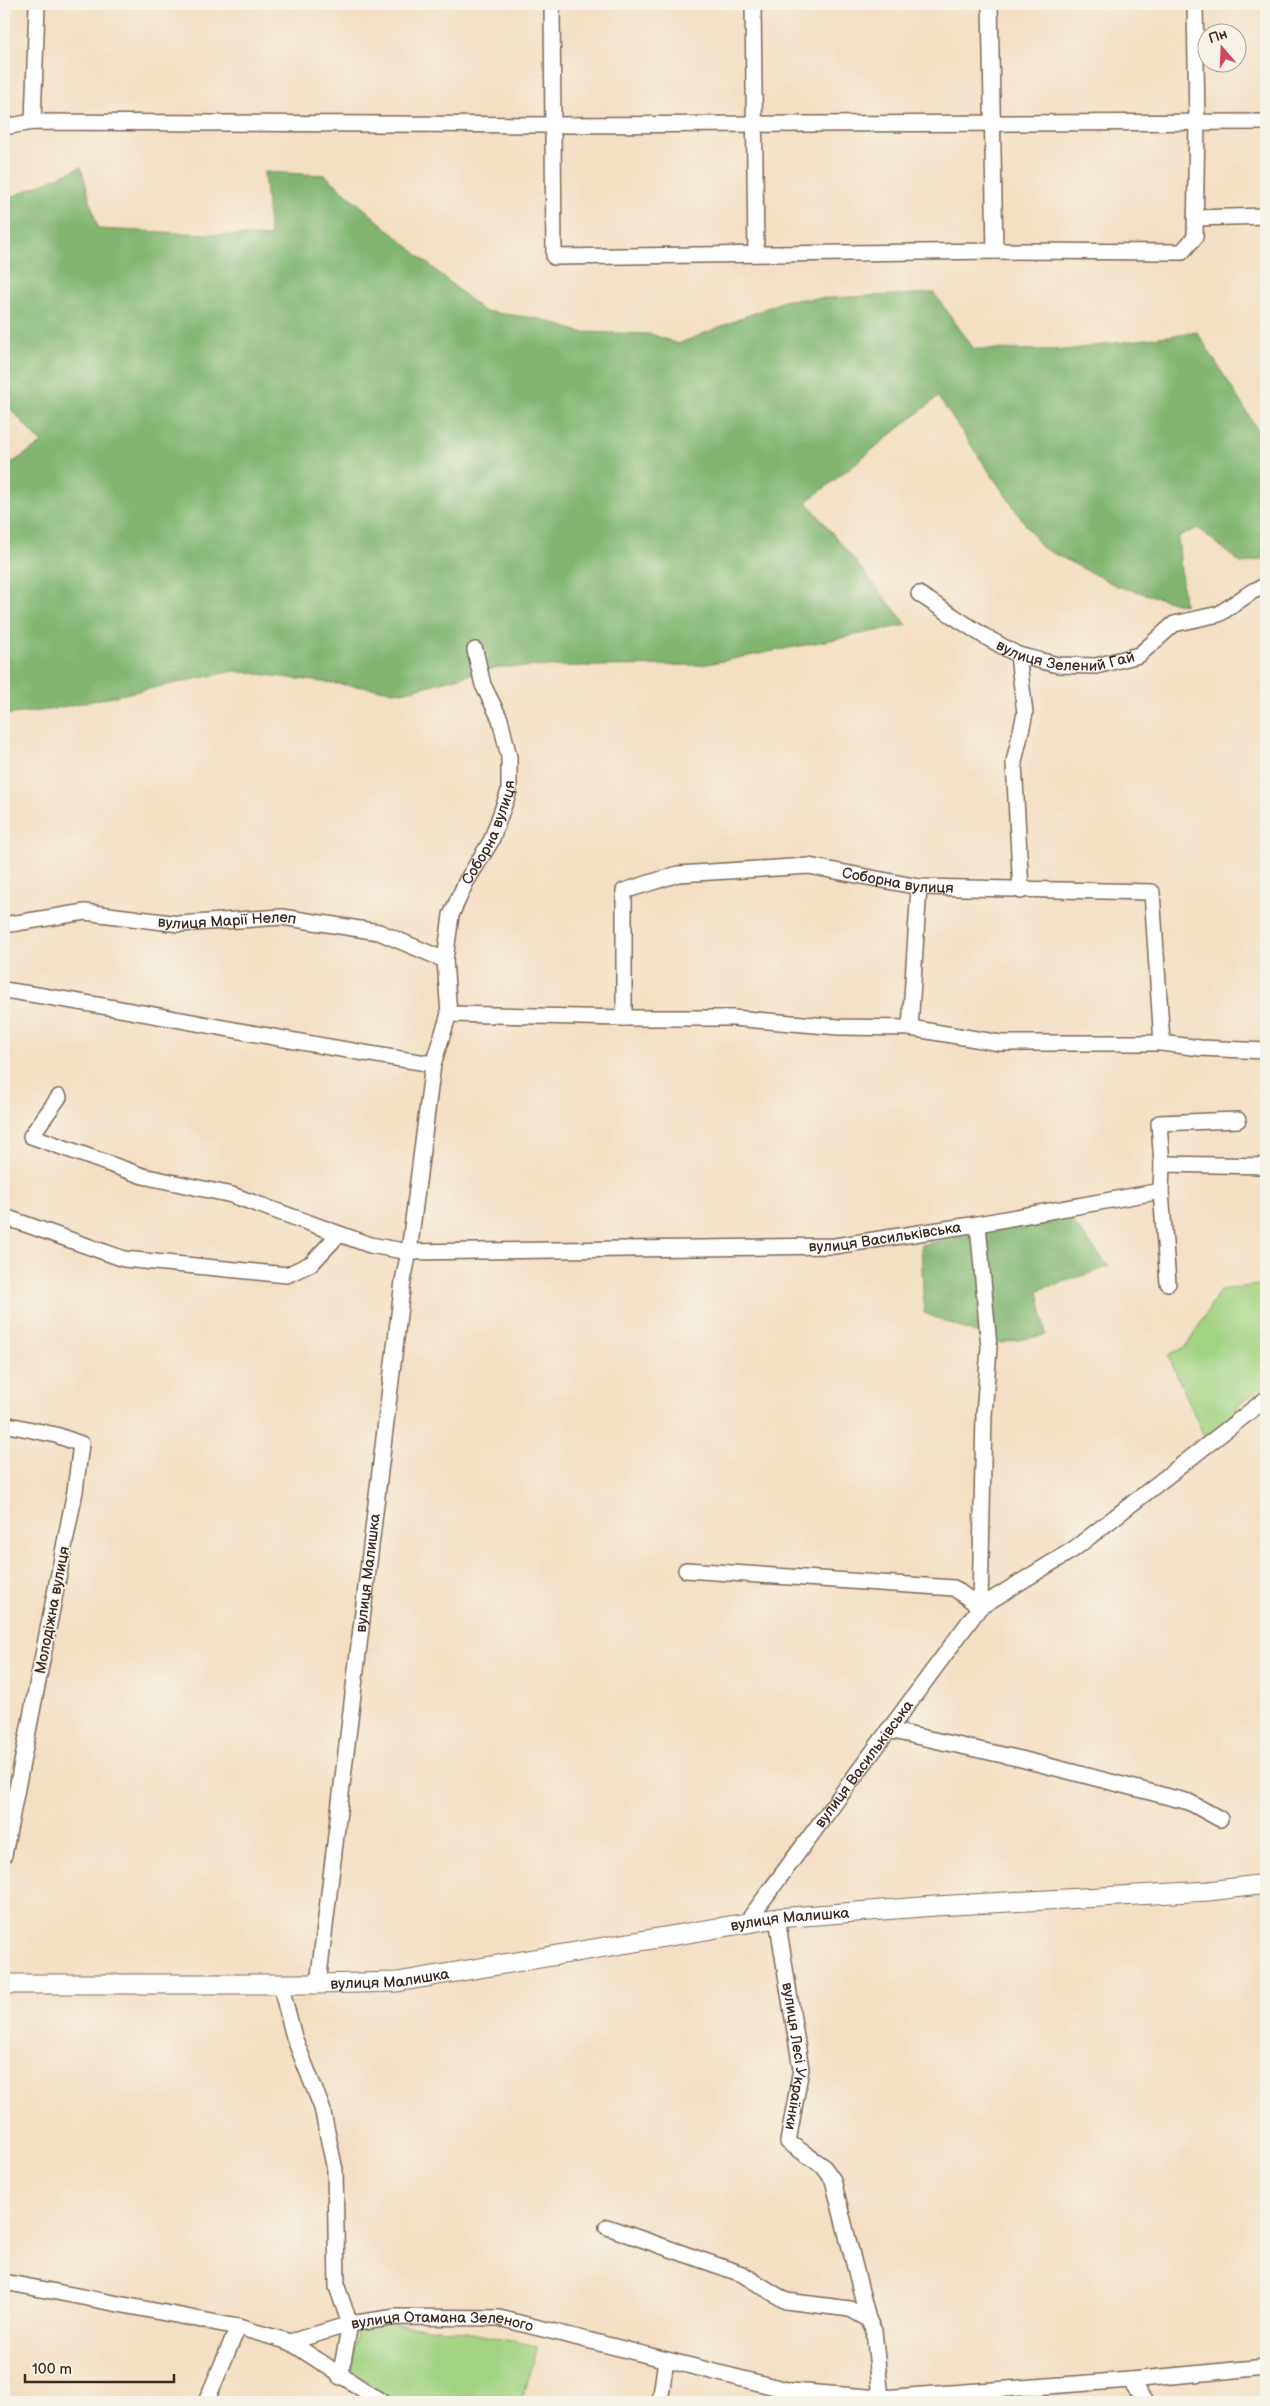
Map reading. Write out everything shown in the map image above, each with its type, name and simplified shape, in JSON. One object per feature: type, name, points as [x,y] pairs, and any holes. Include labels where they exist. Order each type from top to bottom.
[{"type":"main road","name":"вулиця Малишка","points":[[4,1984],[318,1984],[397,1982],[777,1918],[935,1906],[1209,1891],[1266,1884]]},
{"type":"street","points":[[33,122],[37,4]]},
{"type":"street","points":[[552,4],[554,257],[994,251],[1182,252],[1196,237],[1195,4]]},
{"type":"street","points":[[753,4],[756,254]]},
{"type":"street","points":[[990,4],[994,251]]},
{"type":"street","points":[[4,127],[33,122],[553,125],[1266,122]]},
{"type":"street","points":[[1195,218],[1266,216]]},
{"type":"street","name":"вулиця Зелений Гай","points":[[920,594],[1018,655],[1058,665],[1096,666],[1139,655],[1174,624],[1219,614],[1253,591],[1266,586]]},
{"type":"street","name":"Соборна вулиця","points":[[409,1252],[433,1064],[449,1014],[445,960],[451,915],[466,882],[491,841],[508,791],[509,757],[500,719],[483,685],[475,650]]},
{"type":"street","points":[[1018,655],[1025,714],[1014,762],[1021,891]]},
{"type":"street","name":"Соборна вулиця","points":[[624,1018],[624,891],[678,874],[809,866],[919,887],[1021,891],[1152,892],[1162,1043]]},
{"type":"street","points":[[910,1028],[919,887]]},
{"type":"street","name":"вулиця Марії Нелеп","points":[[4,925],[85,912],[179,924],[282,917],[379,932],[445,960]]},
{"type":"street","points":[[4,990],[101,1004],[265,1037],[433,1064]]},
{"type":"street","points":[[449,1014],[624,1018],[733,1018],[839,1027],[910,1028],[1000,1043],[1162,1043],[1200,1048],[1266,1051]]},
{"type":"street","name":"вулиця Васильківська","points":[[59,1097],[31,1136],[143,1176],[232,1195],[370,1245],[409,1252],[835,1246],[978,1224],[989,1347],[984,1415],[980,1606]]},
{"type":"street","points":[[1168,1283],[1161,1191],[1160,1123],[1238,1120]]},
{"type":"street","points":[[1162,1164],[1266,1166]]},
{"type":"street","points":[[978,1224],[1161,1191]]},
{"type":"street","points":[[8,1218],[124,1259],[288,1275],[312,1263],[339,1234]]},
{"type":"street","name":"вулиця Малишка","points":[[318,1984],[403,1281],[409,1252]]},
{"type":"street","name":"вулиця Васильківська","points":[[746,1923],[980,1606],[1074,1549],[1266,1399]]},
{"type":"street","name":"Молодіжна вулиця","points":[[4,1424],[56,1435],[81,1444],[75,1491],[4,1855]]},
{"type":"street","points":[[686,1570],[954,1588],[980,1606]]},
{"type":"street","points":[[888,1730],[1021,1759],[1189,1802],[1220,1819]]},
{"type":"street","name":"вулиця Лесі Українки","points":[[777,1918],[801,2069],[788,2142],[823,2166],[833,2180],[868,2319]]},
{"type":"street","points":[[280,1983],[294,2037],[322,2108],[335,2170],[337,2287],[350,2324],[340,2377]]},
{"type":"street","points":[[607,2227],[742,2274],[786,2302],[850,2309],[868,2319],[874,2331],[881,2398]]},
{"type":"street","points":[[4,2282],[238,2327],[290,2342],[340,2377],[382,2402]]},
{"type":"street","name":"вулиця Отамана Зеленого","points":[[290,2342],[350,2324],[396,2317],[499,2318],[791,2391],[881,2398],[1130,2380],[1266,2367]]},
{"type":"street","points":[[206,2402],[238,2327]]},
{"type":"street","points":[[660,2402],[666,2360]]},
{"type":"street","points":[[1130,2380],[1145,2402]]},
{"type":"green space","points":[[81,167],[98,229],[270,237],[264,172],[325,175],[483,311],[541,319],[580,332],[651,334],[678,344],[786,300],[934,293],[974,349],[1065,350],[1197,332],[1266,443],[1266,558],[1242,564],[1198,528],[1178,537],[1184,605],[1117,586],[1041,547],[938,397],[807,502],[907,625],[702,665],[499,667],[403,692],[234,671],[48,710],[4,715],[4,468],[42,443],[4,402],[4,200]]},
{"type":"green space","points":[[1068,1216],[1109,1267],[1038,1290],[1046,1335],[1001,1343],[924,1313],[921,1245],[1012,1225]]},
{"type":"green space","points":[[1266,1284],[1266,1385],[1239,1404],[1236,1413],[1204,1436],[1168,1355],[1186,1347],[1220,1290]]},
{"type":"green space","points":[[391,2324],[466,2332],[537,2346],[521,2402],[398,2402],[391,2400],[352,2372],[350,2366],[357,2332],[362,2329]]}]
